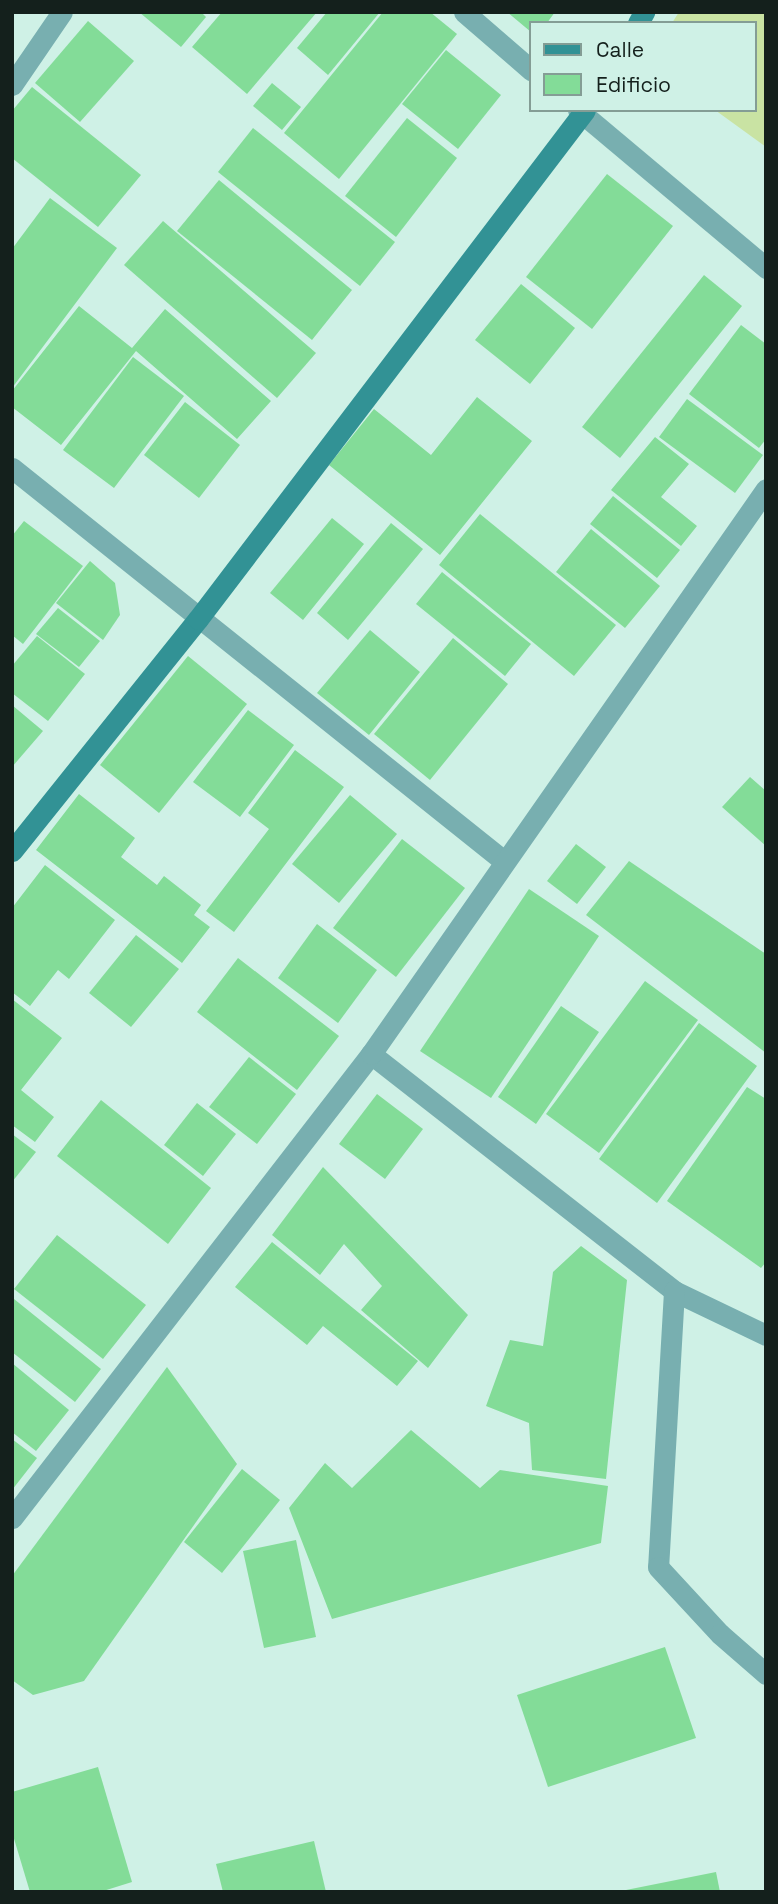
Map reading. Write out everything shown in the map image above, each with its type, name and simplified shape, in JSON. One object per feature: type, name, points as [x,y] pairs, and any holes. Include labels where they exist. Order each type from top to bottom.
[{"type":"street","points":[[12,85],[62,12]]},
{"type":"street","points":[[464,12],[530,69]]},
{"type":"street","points":[[12,851],[198,619],[582,112],[766,268]]},
{"type":"street","points":[[12,468],[504,861]]},
{"type":"street","points":[[12,1518],[371,1054],[766,489]]},
{"type":"street","points":[[371,1054],[674,1291],[766,1335]]},
{"type":"street","points":[[674,1291],[658,1567],[720,1634],[766,1674]]},
{"type":"green space","points":[[679,12],[766,12],[766,147],[718,112],[757,112],[757,21],[673,21]]},
{"type":"building","points":[[139,12],[201,12],[206,17],[181,47]]},
{"type":"building","points":[[222,12],[317,12],[247,94],[192,47]]},
{"type":"building","points":[[327,12],[380,12],[328,75],[297,48]]},
{"type":"building","points":[[383,12],[430,12],[457,34],[339,179],[284,133]]},
{"type":"building","points":[[507,12],[555,12],[548,21],[530,21],[530,31]]},
{"type":"building","points":[[88,21],[134,61],[80,122],[35,83]]},
{"type":"building","points":[[446,50],[501,95],[458,149],[402,104]]},
{"type":"building","points":[[272,83],[301,107],[282,130],[253,106]]},
{"type":"building","points":[[32,87],[141,175],[98,227],[12,158],[12,111]]},
{"type":"building","points":[[407,118],[457,158],[396,237],[345,196]]},
{"type":"building","points":[[253,128],[395,242],[360,286],[218,172]]},
{"type":"building","points":[[607,174],[673,226],[592,329],[526,277]]},
{"type":"building","points":[[219,180],[352,290],[312,340],[177,231]]},
{"type":"building","points":[[50,198],[117,248],[12,388],[12,249]]},
{"type":"building","points":[[163,221],[316,353],[277,398],[124,265]]},
{"type":"building","points":[[704,275],[742,306],[620,458],[582,427]]},
{"type":"building","points":[[521,284],[575,328],[530,384],[475,340]]},
{"type":"building","points":[[79,306],[132,348],[165,309],[271,401],[237,439],[136,351],[61,445],[12,407],[12,391]]},
{"type":"building","points":[[741,325],[766,344],[766,439],[759,448],[689,394]]},
{"type":"building","points":[[133,357],[184,396],[114,488],[63,450]]},
{"type":"building","points":[[477,397],[532,441],[440,555],[329,465],[374,409],[431,455]]},
{"type":"building","points":[[687,399],[763,455],[735,493],[659,437]]},
{"type":"building","points":[[185,402],[240,445],[199,498],[144,455]]},
{"type":"building","points":[[655,437],[689,464],[661,497],[697,526],[681,546],[611,490]]},
{"type":"building","points":[[613,496],[680,550],[657,578],[590,524]]},
{"type":"building","points":[[480,514],[616,625],[574,676],[439,565]]},
{"type":"building","points":[[332,518],[364,544],[303,620],[270,593]]},
{"type":"building","points":[[24,521],[83,566],[23,644],[12,635],[12,536]]},
{"type":"building","points":[[391,523],[423,549],[348,640],[317,613]]},
{"type":"building","points":[[591,529],[660,586],[625,628],[556,572]]},
{"type":"building","points":[[90,561],[115,583],[120,615],[103,640],[56,603]]},
{"type":"building","points":[[442,572],[531,644],[505,676],[416,604]]},
{"type":"building","points":[[58,608],[100,641],[79,667],[36,634]]},
{"type":"building","points":[[370,630],[420,672],[369,735],[317,693]]},
{"type":"building","points":[[37,636],[85,674],[48,721],[12,693],[12,666]]},
{"type":"building","points":[[453,638],[508,684],[430,780],[374,734]]},
{"type":"building","points":[[188,656],[247,704],[159,813],[100,765]]},
{"type":"building","points":[[12,705],[43,731],[12,767]]},
{"type":"building","points":[[248,710],[294,745],[240,817],[193,782]]},
{"type":"building","points":[[295,750],[344,787],[234,932],[206,911],[269,829],[248,813]]},
{"type":"building","points":[[750,777],[766,791],[766,846],[722,807]]},
{"type":"building","points":[[79,794],[135,838],[121,857],[157,885],[164,876],[201,905],[194,915],[210,927],[182,963],[36,850]]},
{"type":"building","points":[[350,795],[397,834],[339,903],[292,864]]},
{"type":"building","points":[[402,839],[465,888],[396,977],[333,928]]},
{"type":"building","points":[[576,844],[606,867],[577,904],[547,881]]},
{"type":"building","points":[[629,861],[766,954],[766,1053],[586,915]]},
{"type":"building","points":[[45,865],[115,920],[69,979],[58,970],[30,1006],[12,992],[12,908]]},
{"type":"building","points":[[529,889],[599,936],[491,1098],[420,1051]]},
{"type":"building","points":[[317,924],[377,970],[338,1023],[278,978]]},
{"type":"building","points":[[136,935],[179,969],[131,1027],[89,993]]},
{"type":"building","points":[[238,958],[339,1036],[297,1090],[197,1012]]},
{"type":"building","points":[[645,981],[698,1020],[599,1153],[546,1114]]},
{"type":"building","points":[[12,999],[62,1038],[21,1090],[54,1117],[35,1142],[12,1125]]},
{"type":"building","points":[[561,1006],[599,1032],[536,1124],[498,1097]]},
{"type":"building","points":[[699,1023],[757,1066],[657,1203],[599,1159]]},
{"type":"building","points":[[249,1057],[296,1094],[257,1144],[209,1107]]},
{"type":"building","points":[[747,1087],[766,1099],[766,1262],[761,1268],[667,1201]]},
{"type":"building","points":[[377,1094],[423,1129],[385,1179],[339,1144]]},
{"type":"building","points":[[101,1100],[211,1188],[168,1244],[57,1156]]},
{"type":"building","points":[[197,1103],[236,1134],[203,1176],[164,1145]]},
{"type":"building","points":[[12,1134],[36,1152],[12,1182]]},
{"type":"building","points":[[323,1167],[468,1315],[428,1368],[361,1310],[382,1286],[344,1244],[320,1275],[272,1235]]},
{"type":"building","points":[[57,1235],[146,1305],[103,1359],[14,1289]]},
{"type":"building","points":[[272,1242],[418,1361],[397,1386],[323,1326],[307,1345],[235,1287]]},
{"type":"building","points":[[581,1246],[627,1280],[606,1479],[532,1470],[529,1423],[486,1406],[510,1340],[543,1346],[553,1272]]},
{"type":"building","points":[[14,1299],[101,1369],[75,1402],[12,1352]]},
{"type":"building","points":[[12,1363],[69,1410],[36,1451],[12,1432]]},
{"type":"building","points":[[167,1367],[237,1464],[84,1681],[33,1695],[12,1680],[12,1576]]},
{"type":"building","points":[[411,1430],[480,1488],[500,1470],[608,1486],[601,1543],[332,1619],[289,1508],[325,1463],[352,1488]]},
{"type":"building","points":[[12,1439],[37,1458],[12,1490]]},
{"type":"building","points":[[242,1469],[280,1500],[222,1573],[184,1542]]},
{"type":"building","points":[[296,1540],[316,1637],[264,1648],[243,1551]]},
{"type":"building","points":[[665,1647],[696,1738],[548,1787],[517,1695]]},
{"type":"building","points":[[98,1767],[132,1882],[100,1892],[30,1892],[12,1832],[12,1792]]},
{"type":"building","points":[[314,1841],[326,1892],[223,1892],[216,1864]]},
{"type":"building","points":[[716,1872],[720,1892],[621,1891]]}]
